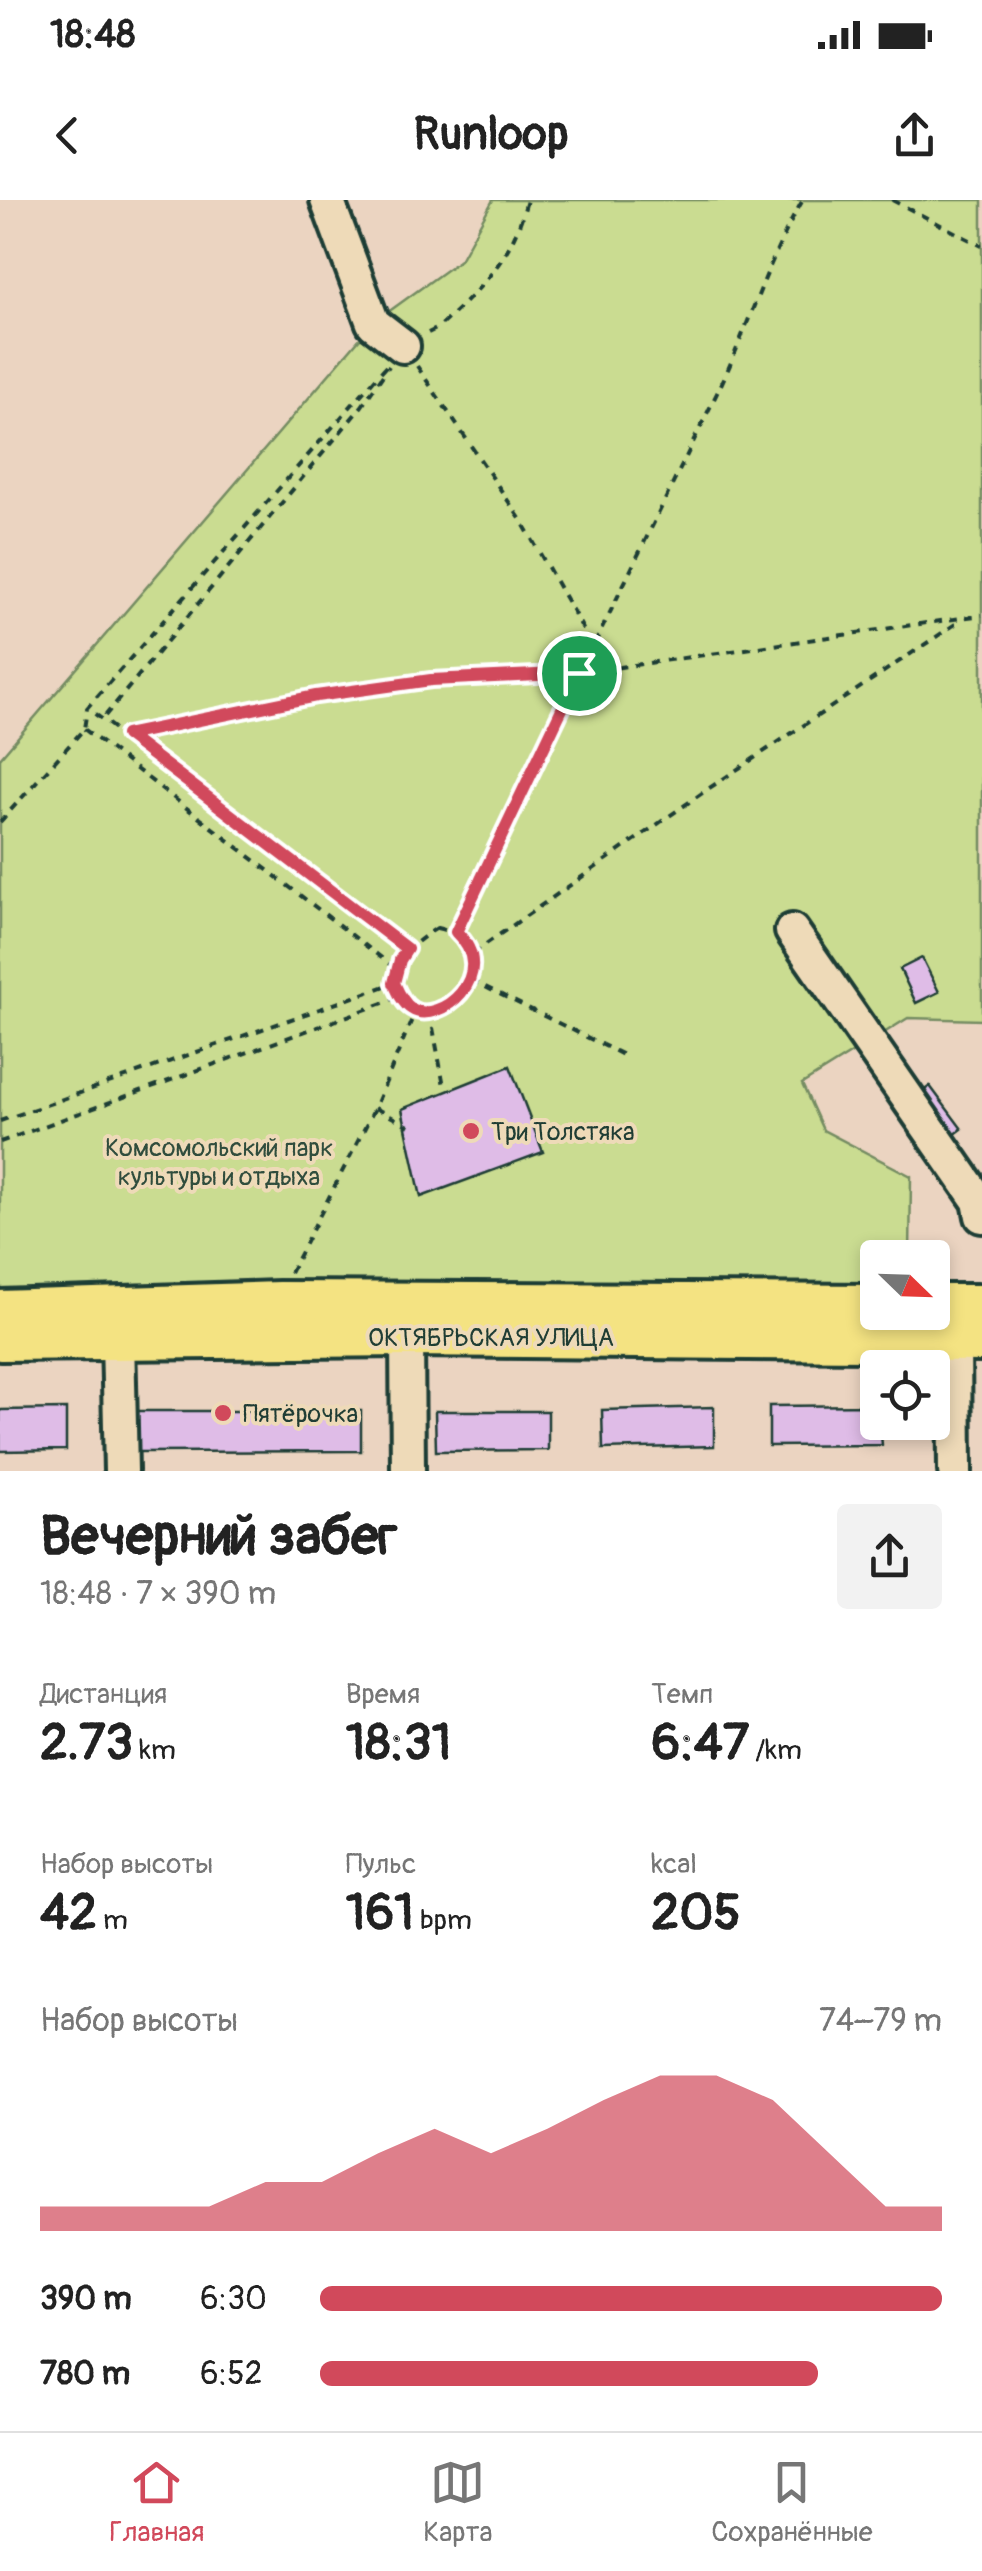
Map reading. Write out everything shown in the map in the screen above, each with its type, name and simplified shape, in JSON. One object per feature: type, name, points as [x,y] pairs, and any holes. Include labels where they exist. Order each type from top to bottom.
[{"type":"main road","name":"ОКТЯБРЬСКАЯ УЛИЦА","points":[[0,1311],[279,1302],[860,1305]]},
{"type":"main road","points":[[950,1305],[982,1305]]},
{"type":"main road","name":"ОКТЯБРЬСКАЯ УЛИЦА","points":[[0,1340],[407,1336],[968,1341]]},
{"type":"street","points":[[327,200],[374,324],[403,346]]},
{"type":"street","points":[[792,931],[979,1201],[982,1216]]},
{"type":"street","points":[[407,1336],[408,1471]]},
{"type":"street","points":[[118,1338],[120,1471]]},
{"type":"street","points":[[955,1471],[968,1341]]},
{"type":"path","points":[[0,822],[84,728],[87,708],[403,346],[438,328],[489,280],[518,234],[527,200]]},
{"type":"path","points":[[456,932],[742,342],[789,223],[804,200]]},
{"type":"path","points":[[892,200],[982,246]]},
{"type":"path","points":[[403,346],[521,520],[592,645]]},
{"type":"path","points":[[103,717],[362,406],[403,346]]},
{"type":"path","points":[[126,735],[220,714],[412,683],[579,673],[982,615]]},
{"type":"path","points":[[473,954],[692,800],[965,618]]},
{"type":"path","points":[[87,708],[407,949]]},
{"type":"path","points":[[84,728],[396,969]]},
{"type":"path","points":[[437,928],[456,932],[473,954],[470,980],[446,1004],[430,1012],[415,1012],[400,997],[394,983],[396,969],[407,949],[437,928]]},
{"type":"path","points":[[470,980],[625,1056]]},
{"type":"path","points":[[0,1121],[394,983]]},
{"type":"path","points":[[0,1142],[400,997]]},
{"type":"path","points":[[279,1302],[284,1285],[375,1108],[415,1012]]},
{"type":"path","points":[[430,1012],[444,1086]]},
{"type":"path","points":[[375,1108],[408,1126]]},
{"type":"green space","name":"Комсомольский парк культуры и отдыха","points":[[493,200],[982,200],[982,1020],[908,1018],[802,1084],[823,1130],[911,1176],[910,1240],[860,1240],[860,1305],[284,1285],[0,1291],[0,758],[373,323],[460,260]]},
{"type":"building","points":[[922,958],[939,992],[916,1003],[900,969]]},
{"type":"building","name":"Три Толстяка","points":[[510,1066],[543,1152],[421,1197],[402,1109]]},
{"type":"building","points":[[930,1086],[962,1129],[946,1141],[914,1098]]},
{"type":"building","points":[[860,1405],[860,1440],[882,1440],[882,1445],[769,1446],[769,1406]]},
{"type":"building","points":[[714,1407],[714,1446],[603,1449],[602,1410]]},
{"type":"building","points":[[66,1409],[66,1450],[0,1451],[0,1410]]},
{"type":"building","points":[[137,1411],[361,1411],[361,1451],[138,1452]]},
{"type":"building","points":[[435,1411],[548,1411],[548,1450],[436,1451]]},
{"type":"place","name":"Три Толстяка","points":[[471,1131]]},
{"type":"place","name":"Пятёрочка","points":[[223,1413]]},
{"type":"route","points":[[579,673],[456,932],[473,954],[470,980],[464,990],[430,1012],[415,1012],[408,1007],[394,983],[396,969],[407,949],[126,735],[316,696],[431,680],[579,673]]}]
